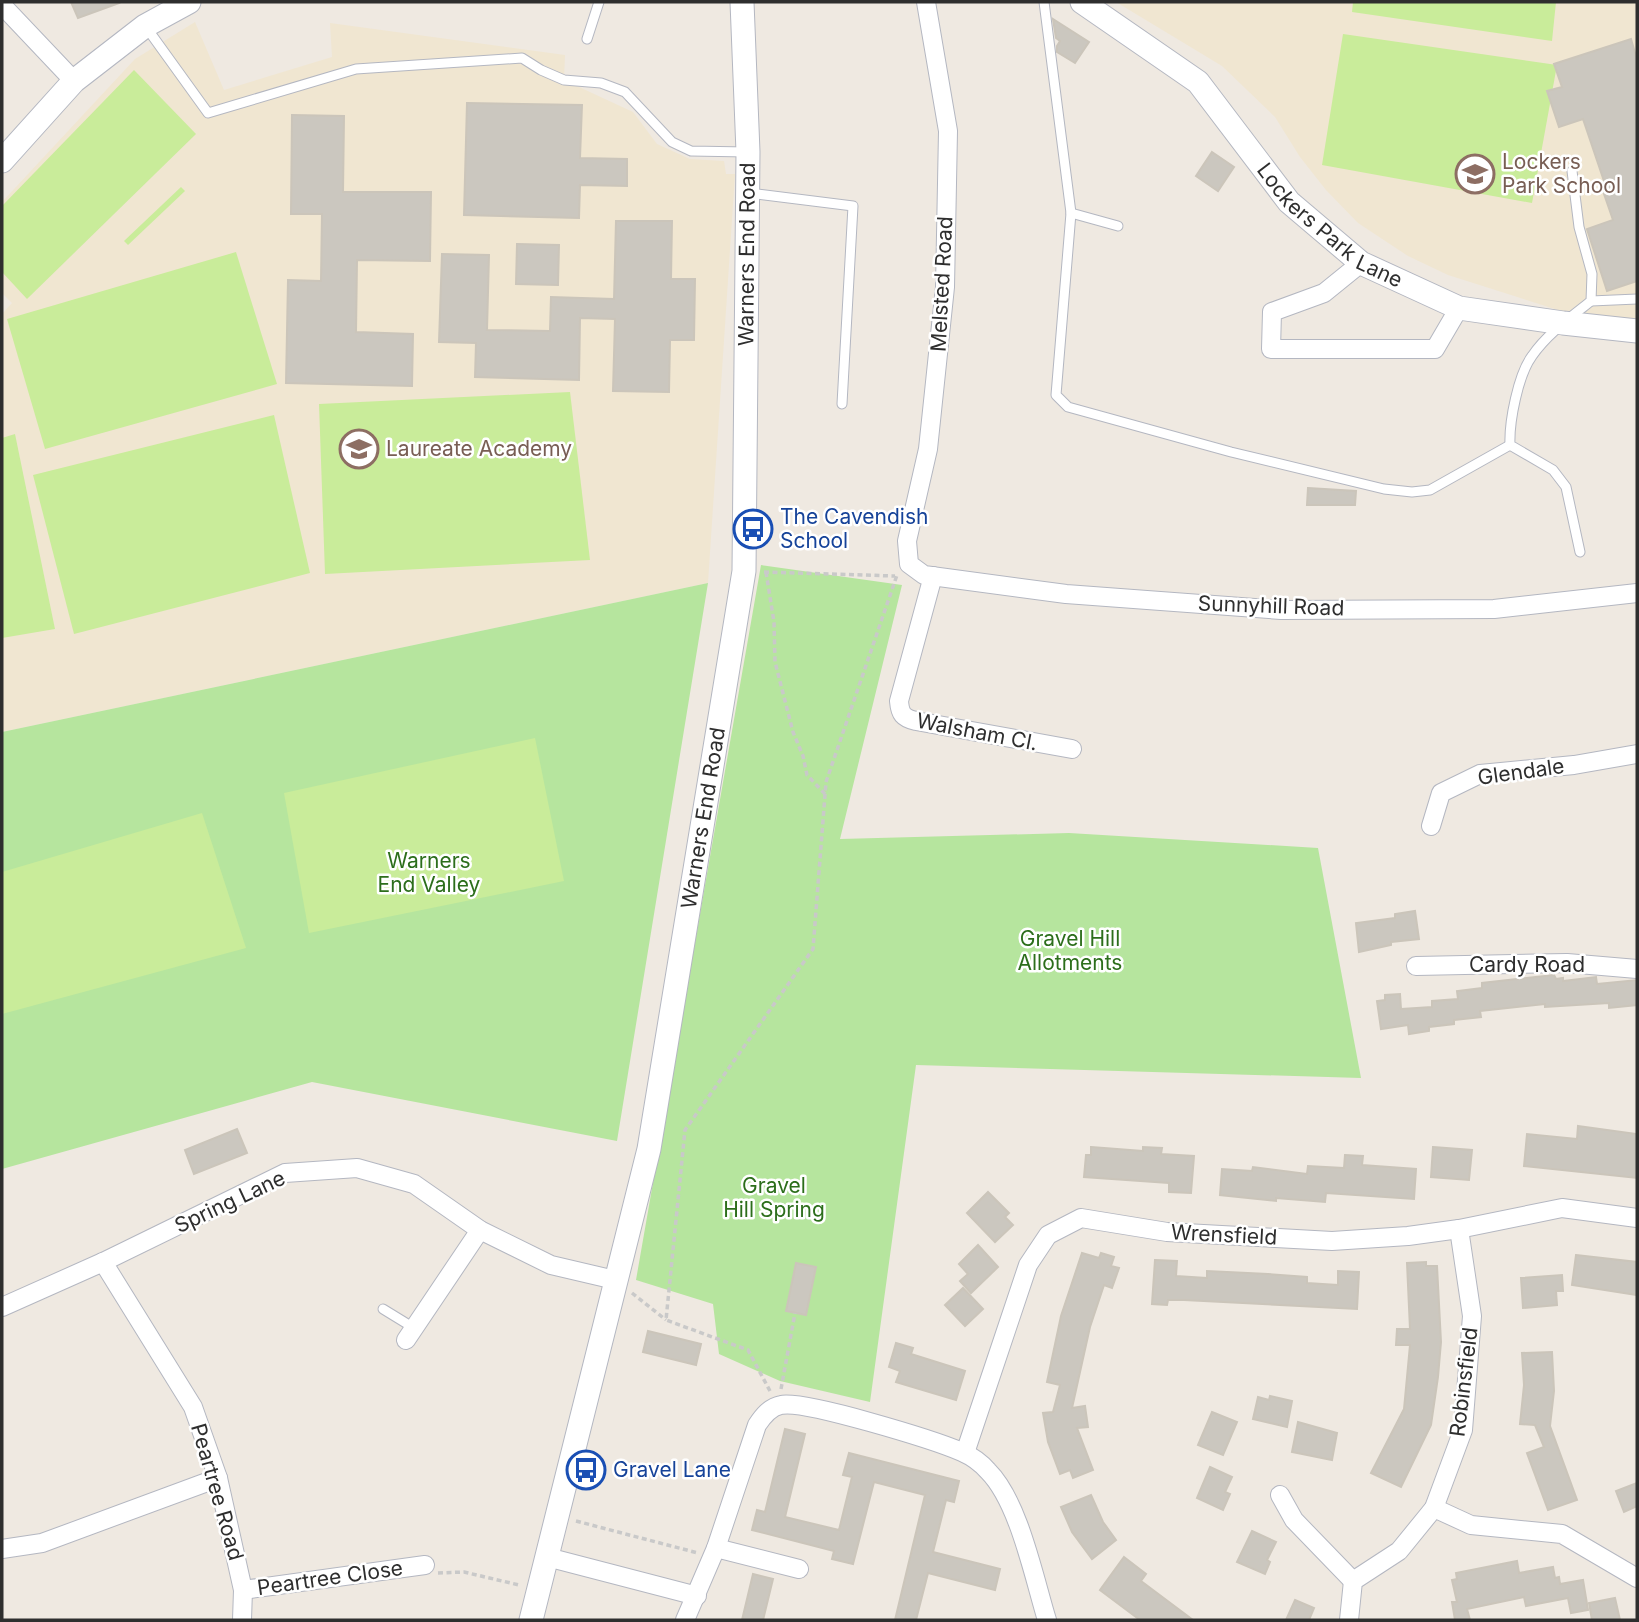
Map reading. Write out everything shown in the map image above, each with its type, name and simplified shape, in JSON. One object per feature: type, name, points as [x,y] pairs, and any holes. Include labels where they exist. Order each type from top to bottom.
[{"type":"street","points":[[2,161],[74,81],[145,26],[188,2]]},
{"type":"street","name":"Warners End Road","points":[[531,1620],[649,1149],[755,571],[748,152],[742,2]]},
{"type":"street","name":"Melsted Road","points":[[902,570],[928,449],[945,287],[948,131],[926,2]]},
{"type":"street","name":"Lockers Park Lane","points":[[1083,2],[1198,82],[1289,202],[1360,264],[1459,308],[1637,331]]},
{"type":"street","points":[[2,5],[74,81]]},
{"type":"street","points":[[1360,264],[1324,293],[1272,312],[1270,349],[1435,349],[1459,308]]},
{"type":"street","name":"Sunnyhill Road","points":[[902,570],[1066,594],[1281,610],[1494,609],[1637,593]]},
{"type":"street","name":"Walsham Cl.","points":[[933,576],[899,701],[900,712],[906,718],[916,721],[1072,749]]},
{"type":"street","name":"Glendale","points":[[1431,826],[1441,793],[1480,774],[1574,765],[1637,754]]},
{"type":"street","name":"Cardy Road","points":[[1416,966],[1567,963],[1637,969]]},
{"type":"street","name":"Spring Lane","points":[[2,1307],[103,1262],[285,1173],[357,1168],[414,1184],[480,1230],[551,1265],[615,1280]]},
{"type":"street","name":"Wrensfield","points":[[965,1453],[1028,1265],[1048,1235],[1081,1218],[1167,1232],[1332,1241],[1408,1236],[1459,1229],[1562,1209],[1637,1217]]},
{"type":"street","name":"Robinsfield","points":[[1353,1581],[1399,1551],[1434,1508],[1463,1430],[1472,1316],[1459,1229]]},
{"type":"street","points":[[410,1334],[480,1230]]},
{"type":"street","name":"Peartree Road","points":[[103,1262],[193,1407],[218,1478],[243,1590],[242,1620]]},
{"type":"street","points":[[685,1620],[714,1552],[757,1425],[764,1414],[778,1405],[797,1404],[965,1453],[989,1472],[1012,1508],[1046,1620]]},
{"type":"street","points":[[2,1549],[42,1543],[218,1478]]},
{"type":"street","points":[[1280,1495],[1294,1520],[1353,1581],[1349,1620]]},
{"type":"street","points":[[1434,1508],[1471,1525],[1562,1534],[1637,1578]]},
{"type":"street","points":[[714,1552],[799,1569]]},
{"type":"street","points":[[547,1557],[697,1596]]},
{"type":"street","name":"Peartree Close","points":[[243,1590],[425,1565]]},
{"type":"lane","points":[[587,39],[599,2]]},
{"type":"lane","points":[[1044,2],[1071,213],[1056,395],[1068,407],[1245,455],[1384,489],[1412,492],[1430,489],[1510,445]]},
{"type":"lane","points":[[145,26],[208,113],[356,69],[522,58],[564,80],[601,83],[625,93],[672,142],[691,151],[748,152]]},
{"type":"lane","points":[[1572,171],[1579,227],[1592,274],[1591,300]]},
{"type":"lane","points":[[748,193],[853,206],[842,404]]},
{"type":"lane","points":[[1071,213],[1118,226]]},
{"type":"lane","points":[[1510,445],[1509,430],[1517,393],[1530,358],[1563,323],[1591,300],[1637,299]]},
{"type":"lane","points":[[1510,445],[1553,470],[1566,487],[1580,552]]},
{"type":"lane","points":[[383,1309],[410,1334]]},
{"type":"path","points":[[666,1320],[685,1130],[813,949],[825,795],[826,782],[902,570],[755,571],[774,622],[775,662],[793,732],[807,775],[825,795]]},
{"type":"path","points":[[615,1280],[666,1320],[748,1350],[778,1405]]},
{"type":"path","points":[[778,1405],[795,1313]]},
{"type":"path","points":[[557,1517],[714,1552]]},
{"type":"path","name":"Peartree Close","points":[[425,1565],[436,1573],[464,1572],[538,1590]]},
{"type":"shaded area","name":"Lockers Park School","points":[[1116,2],[1637,2],[1637,319],[1599,323],[1448,275],[1408,256],[1358,223],[1326,190],[1300,157],[1275,117],[1222,66]]},
{"type":"shaded area","name":"Laureate Academy","points":[[195,22],[224,90],[332,57],[330,23],[565,55],[564,80],[633,112],[657,144],[690,159],[724,161],[726,174],[735,174],[708,583],[2,732],[2,314],[12,303],[2,293],[2,202],[135,59]]},
{"type":"green space","points":[[1353,2],[1556,2],[1552,41],[1352,12]]},
{"type":"green space","points":[[1343,34],[1557,65],[1532,203],[1322,165]]},
{"type":"green space","points":[[134,70],[196,134],[27,299],[2,272],[2,206]]},
{"type":"green space","points":[[181,187],[185,191],[128,245],[124,241]]},
{"type":"green space","points":[[236,252],[277,384],[45,449],[7,319]]},
{"type":"green space","points":[[570,392],[590,560],[325,574],[319,404]]},
{"type":"green space","points":[[274,415],[310,573],[74,634],[33,475]]},
{"type":"green space","points":[[15,434],[55,629],[2,638],[2,438]]},
{"type":"green space","points":[[761,565],[902,585],[840,839],[1069,833],[1318,848],[1361,1078],[916,1065],[870,1402],[780,1381],[719,1354],[713,1304],[636,1280]]},
{"type":"green space","name":"Warners End Valley","points":[[708,583],[617,1141],[312,1082],[2,1169],[2,732]]},
{"type":"green space","points":[[535,738],[564,881],[309,933],[284,793]]},
{"type":"green space","points":[[202,813],[246,948],[2,1014],[2,872]]},
{"type":"building","points":[[71,2],[118,2],[119,3],[78,18]]},
{"type":"building","points":[[1053,19],[1089,42],[1075,63],[1057,52],[1060,41],[1056,38]]},
{"type":"building","points":[[1631,39],[1637,60],[1637,281],[1607,291],[1587,229],[1613,220],[1603,191],[1607,190],[1583,119],[1559,127],[1547,91],[1562,87],[1554,64]]},
{"type":"building","points":[[467,103],[582,105],[580,158],[627,159],[627,186],[580,185],[579,218],[464,215]]},
{"type":"building","points":[[292,115],[344,116],[343,192],[431,192],[430,261],[357,260],[356,332],[413,334],[412,386],[286,383],[288,280],[321,281],[322,214],[291,214]]},
{"type":"building","points":[[1212,152],[1234,167],[1218,191],[1196,176]]},
{"type":"building","points":[[616,221],[672,221],[671,279],[695,279],[694,340],[670,340],[669,392],[613,391],[615,319],[580,318],[579,380],[475,377],[476,343],[439,342],[442,254],[489,255],[487,330],[550,331],[551,297],[614,299]]},
{"type":"building","points":[[517,244],[559,245],[558,285],[516,284]]},
{"type":"building","points":[[1308,488],[1356,491],[1355,505],[1307,505]]},
{"type":"building","points":[[1415,911],[1419,939],[1391,942],[1391,945],[1359,952],[1356,923],[1395,918],[1395,914]]},
{"type":"building","points":[[1554,975],[1556,979],[1563,978],[1563,981],[1596,977],[1597,984],[1637,980],[1637,1005],[1609,1008],[1609,1003],[1545,1007],[1545,1004],[1480,1011],[1481,1017],[1454,1020],[1454,1024],[1429,1027],[1429,1031],[1409,1034],[1408,1025],[1381,1029],[1377,1001],[1385,1000],[1385,995],[1400,994],[1401,1009],[1432,1007],[1432,1001],[1458,999],[1457,991],[1482,988],[1482,983]]},
{"type":"building","points":[[1578,1126],[1637,1134],[1637,1178],[1524,1166],[1527,1134],[1577,1139]]},
{"type":"building","points":[[237,1129],[247,1153],[194,1174],[185,1150]]},
{"type":"building","points":[[1091,1147],[1143,1151],[1143,1147],[1162,1148],[1161,1154],[1194,1156],[1191,1193],[1169,1192],[1169,1183],[1084,1177],[1086,1155],[1091,1155]]},
{"type":"building","points":[[1433,1147],[1472,1150],[1469,1180],[1431,1177]]},
{"type":"building","points":[[1345,1155],[1363,1156],[1362,1165],[1416,1169],[1414,1199],[1326,1193],[1325,1202],[1276,1198],[1276,1201],[1220,1195],[1222,1169],[1252,1171],[1253,1167],[1307,1174],[1308,1166],[1344,1168]]},
{"type":"building","points":[[988,1192],[1009,1213],[1005,1217],[1013,1225],[995,1242],[967,1213]]},
{"type":"building","points":[[978,1245],[998,1267],[971,1293],[960,1281],[968,1274],[959,1264]]},
{"type":"building","points":[[1082,1253],[1099,1258],[1101,1253],[1114,1257],[1111,1266],[1119,1268],[1112,1288],[1104,1285],[1090,1327],[1072,1408],[1085,1406],[1088,1427],[1077,1428],[1093,1470],[1073,1478],[1070,1470],[1060,1474],[1048,1442],[1043,1413],[1053,1412],[1060,1385],[1047,1382],[1061,1316]]},
{"type":"building","points":[[1576,1255],[1637,1262],[1637,1295],[1572,1285]]},
{"type":"building","points":[[1155,1260],[1177,1261],[1176,1276],[1207,1278],[1207,1271],[1268,1274],[1307,1277],[1307,1283],[1338,1285],[1338,1271],[1359,1272],[1357,1309],[1184,1300],[1168,1300],[1167,1305],[1152,1304]]},
{"type":"building","points":[[1426,1262],[1426,1266],[1437,1266],[1441,1342],[1438,1377],[1431,1425],[1401,1487],[1371,1473],[1404,1409],[1410,1345],[1396,1345],[1397,1329],[1410,1329],[1407,1263]]},
{"type":"building","points":[[796,1263],[816,1267],[806,1315],[786,1311]]},
{"type":"building","points":[[1562,1275],[1563,1291],[1556,1291],[1557,1305],[1523,1308],[1521,1278]]},
{"type":"building","points":[[963,1288],[983,1309],[965,1326],[945,1305]]},
{"type":"building","points":[[648,1331],[701,1344],[696,1365],[643,1352]]},
{"type":"building","points":[[896,1343],[913,1348],[911,1354],[965,1371],[956,1400],[896,1382],[900,1371],[889,1367]]},
{"type":"building","points":[[1552,1352],[1554,1391],[1550,1426],[1577,1500],[1548,1510],[1527,1453],[1544,1447],[1535,1425],[1520,1424],[1524,1385],[1522,1353]]},
{"type":"building","points":[[1270,1396],[1292,1401],[1287,1427],[1253,1419],[1258,1397],[1269,1400]]},
{"type":"building","points":[[1212,1412],[1237,1422],[1223,1455],[1198,1445]]},
{"type":"building","points":[[1298,1422],[1337,1433],[1332,1460],[1292,1452]]},
{"type":"building","points":[[785,1429],[805,1434],[785,1517],[839,1530],[852,1477],[843,1475],[849,1453],[959,1481],[954,1502],[946,1500],[933,1552],[1000,1569],[995,1590],[928,1573],[916,1620],[895,1620],[925,1495],[874,1482],[853,1564],[832,1559],[834,1551],[752,1530],[757,1510],[765,1512]]},
{"type":"building","points":[[1210,1467],[1232,1477],[1225,1492],[1230,1494],[1223,1510],[1197,1498]]},
{"type":"building","points":[[1637,1483],[1637,1506],[1624,1512],[1616,1491]]},
{"type":"building","points":[[1091,1495],[1103,1522],[1116,1540],[1092,1559],[1072,1532],[1061,1507]]},
{"type":"building","points":[[1252,1531],[1276,1542],[1267,1560],[1270,1562],[1265,1574],[1237,1562]]},
{"type":"building","points":[[1124,1557],[1146,1574],[1141,1581],[1193,1620],[1140,1620],[1100,1590]]},
{"type":"building","points":[[1517,1561],[1519,1573],[1553,1567],[1555,1578],[1559,1577],[1560,1584],[1583,1580],[1588,1610],[1571,1613],[1568,1598],[1526,1606],[1524,1597],[1467,1609],[1470,1620],[1455,1620],[1452,1602],[1457,1602],[1452,1580],[1457,1579],[1456,1573]]},
{"type":"building","points":[[753,1574],[773,1579],[763,1620],[742,1620]]},
{"type":"building","points":[[1615,1598],[1620,1620],[1592,1620],[1589,1603]]},
{"type":"building","points":[[1295,1600],[1314,1608],[1309,1620],[1286,1620]]},
{"type":"place","name":"Lockers Park School","points":[[1475,174]]},
{"type":"place","name":"Laureate Academy","points":[[359,449]]},
{"type":"place","name":"The Cavendish School","points":[[753,529]]},
{"type":"place","name":"Gravel Lane","points":[[586,1470]]},
{"type":"park label","name":"Gravel Hill Allotments","points":[[1070,951]]},
{"type":"park label","name":"Gravel Hill Spring","points":[[774,1198]]}]
